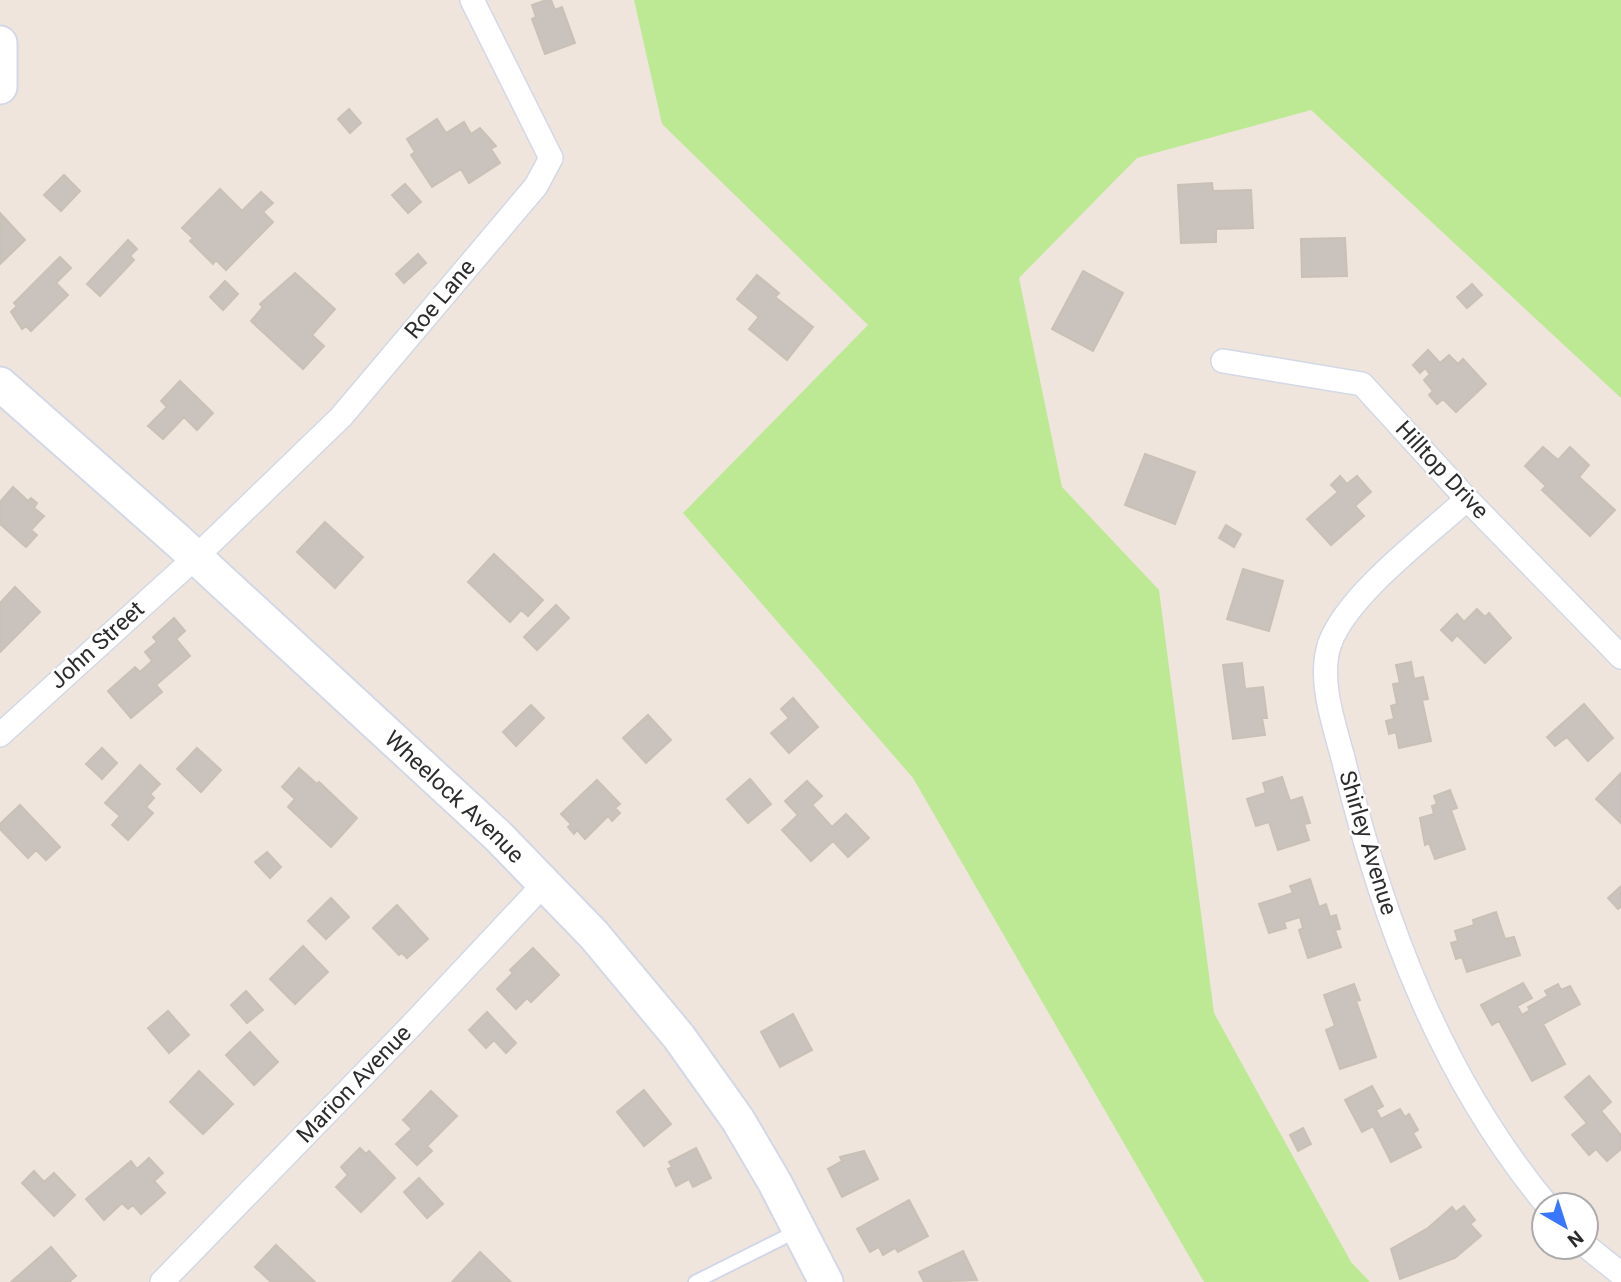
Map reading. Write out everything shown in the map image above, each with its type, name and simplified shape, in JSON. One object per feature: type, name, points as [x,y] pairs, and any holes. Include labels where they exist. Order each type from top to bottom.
[{"type":"street","name":"Roe Lane","points":[[196,557],[341,417],[536,186],[545,171],[551,158],[472,0]]},
{"type":"street","points":[[0,43],[0,87]]},
{"type":"street","name":"Hilltop Drive","points":[[1223,361],[1362,384],[1467,499],[1621,657]]},
{"type":"street","name":"Wheelock Avenue","points":[[0,384],[196,557],[545,883],[594,935],[700,1064],[744,1131],[825,1282]]},
{"type":"street","name":"Shirley Avenue","points":[[1467,499],[1349,608],[1329,645],[1327,670],[1331,708],[1364,847],[1399,946],[1464,1088],[1496,1140],[1536,1191]]},
{"type":"street","name":"John Street","points":[[0,735],[196,557]]},
{"type":"street","name":"Marion Avenue","points":[[162,1282],[410,1027],[545,883]]},
{"type":"street","points":[[1600,1257],[1621,1274]]},
{"type":"lane","points":[[695,1282],[799,1230]]},
{"type":"green space","points":[[634,0],[1621,0],[1621,398],[1311,110],[1137,158],[1019,278],[1062,487],[1159,590],[1214,1013],[1351,1262],[1370,1282],[1204,1282],[913,778],[683,513],[868,325],[662,124]]},
{"type":"building","points":[[551,0],[555,10],[562,7],[575,43],[545,54],[532,19],[536,17],[532,5]]},
{"type":"building","points":[[349,109],[361,123],[350,133],[338,119]]},
{"type":"building","points":[[437,119],[446,133],[464,122],[471,134],[480,128],[496,146],[491,149],[500,163],[469,183],[461,169],[432,187],[411,155],[415,152],[407,139]]},
{"type":"building","points":[[64,175],[80,191],[61,211],[44,195]]},
{"type":"building","points":[[1212,183],[1213,191],[1251,190],[1253,228],[1216,229],[1216,242],[1181,243],[1178,185]]},
{"type":"building","points":[[405,184],[421,202],[408,213],[392,195]]},
{"type":"building","points":[[220,189],[242,211],[261,192],[273,203],[263,212],[273,222],[226,270],[216,260],[213,264],[190,241],[193,238],[182,228]]},
{"type":"building","points":[[0,213],[25,240],[0,264]]},
{"type":"building","points":[[1345,238],[1347,276],[1302,277],[1301,239]]},
{"type":"building","points":[[128,240],[137,249],[130,256],[134,260],[100,296],[87,284]]},
{"type":"building","points":[[418,254],[426,263],[404,283],[396,274]]},
{"type":"building","points":[[60,257],[71,268],[56,283],[68,295],[31,331],[26,326],[22,329],[11,312],[17,306],[14,303]]},
{"type":"building","points":[[1083,271],[1123,293],[1093,351],[1052,329]]},
{"type":"building","points":[[295,273],[335,309],[312,335],[324,346],[303,369],[251,321],[263,307],[260,304]]},
{"type":"building","points":[[757,275],[779,293],[775,297],[813,327],[787,360],[749,329],[759,317],[737,299]]},
{"type":"building","points":[[225,281],[238,294],[223,310],[210,297]]},
{"type":"building","points":[[1472,284],[1482,295],[1467,308],[1457,297]]},
{"type":"building","points":[[1428,350],[1440,363],[1449,355],[1458,364],[1463,359],[1486,384],[1456,412],[1443,399],[1437,404],[1429,395],[1433,391],[1424,380],[1430,374],[1425,368],[1420,373],[1413,365]]},
{"type":"building","points":[[180,381],[213,413],[197,430],[184,417],[163,439],[148,426],[167,407],[161,401]]},
{"type":"building","points":[[1543,447],[1558,460],[1570,447],[1589,465],[1579,477],[1615,510],[1590,536],[1542,490],[1546,486],[1525,466]]},
{"type":"building","points":[[1145,454],[1195,472],[1175,524],[1125,505]]},
{"type":"building","points":[[1340,476],[1347,484],[1357,476],[1371,492],[1355,506],[1364,516],[1331,545],[1307,519],[1338,492],[1331,485]]},
{"type":"building","points":[[13,487],[28,501],[31,498],[37,503],[34,508],[44,516],[31,530],[37,535],[26,547],[0,524],[0,502]]},
{"type":"building","points":[[325,522],[363,557],[335,588],[297,552]]},
{"type":"building","points":[[1226,525],[1241,534],[1234,547],[1219,538]]},
{"type":"building","points":[[494,554],[543,600],[528,616],[521,610],[510,622],[468,582]]},
{"type":"building","points":[[1243,569],[1283,581],[1269,631],[1227,619]]},
{"type":"building","points":[[15,587],[40,612],[0,652],[0,603]]},
{"type":"building","points":[[556,605],[569,618],[537,650],[524,637]]},
{"type":"building","points":[[1477,609],[1485,617],[1489,613],[1511,638],[1485,663],[1457,635],[1452,641],[1441,630],[1457,614],[1464,622]]},
{"type":"building","points":[[174,618],[185,631],[176,639],[190,656],[156,685],[162,692],[131,718],[108,691],[135,667],[140,672],[152,661],[145,652],[157,642],[153,637]]},
{"type":"building","points":[[1411,662],[1414,679],[1423,677],[1428,699],[1422,700],[1431,741],[1399,748],[1396,732],[1389,734],[1386,721],[1394,719],[1391,706],[1397,704],[1393,684],[1400,683],[1396,665]]},
{"type":"building","points":[[1242,663],[1245,689],[1263,687],[1267,718],[1262,718],[1265,735],[1233,739],[1223,665]]},
{"type":"building","points":[[793,698],[818,727],[789,753],[771,733],[789,718],[781,709]]},
{"type":"building","points":[[1584,704],[1613,738],[1588,761],[1567,737],[1555,746],[1547,737]]},
{"type":"building","points":[[531,705],[544,718],[516,746],[503,732]]},
{"type":"building","points":[[648,715],[671,740],[646,763],[623,738]]},
{"type":"building","points":[[102,748],[117,763],[102,779],[86,764]]},
{"type":"building","points":[[197,748],[221,770],[201,792],[177,769]]},
{"type":"building","points":[[140,765],[160,784],[150,794],[154,798],[146,807],[153,813],[128,840],[112,825],[120,816],[105,803]]},
{"type":"building","points":[[299,768],[317,784],[319,782],[357,818],[331,847],[288,807],[295,799],[282,787]]},
{"type":"building","points":[[1621,773],[1621,823],[1596,799]]},
{"type":"building","points":[[1282,777],[1290,801],[1302,797],[1310,823],[1304,824],[1309,840],[1278,850],[1269,822],[1256,826],[1247,799],[1266,793],[1263,783]]},
{"type":"building","points":[[750,779],[771,804],[748,823],[727,799]]},
{"type":"building","points":[[597,780],[620,804],[615,808],[620,813],[612,821],[608,816],[585,839],[577,830],[574,834],[568,827],[571,824],[561,814]]},
{"type":"building","points":[[807,781],[822,796],[812,805],[832,827],[846,814],[869,838],[848,857],[833,841],[811,861],[782,830],[798,815],[785,801]]},
{"type":"building","points":[[1450,790],[1457,808],[1451,810],[1465,849],[1435,859],[1429,843],[1425,845],[1420,818],[1434,814],[1432,806],[1437,804],[1434,796]]},
{"type":"building","points":[[20,805],[60,847],[46,860],[36,850],[28,858],[0,829],[0,824]]},
{"type":"building","points":[[267,852],[281,867],[270,878],[255,862]]},
{"type":"building","points":[[1310,879],[1319,907],[1326,904],[1330,917],[1336,915],[1340,929],[1335,930],[1341,947],[1308,958],[1299,930],[1303,928],[1300,917],[1284,922],[1286,928],[1269,933],[1259,904],[1293,893],[1290,886]]},
{"type":"building","points":[[1621,886],[1621,907],[1618,909],[1608,898]]},
{"type":"building","points":[[331,898],[349,917],[326,939],[308,921]]},
{"type":"building","points":[[397,905],[428,939],[407,958],[402,953],[399,955],[373,928]]},
{"type":"building","points":[[1496,912],[1505,939],[1514,937],[1520,955],[1467,972],[1462,957],[1456,959],[1451,943],[1458,941],[1455,931],[1474,925],[1473,920]]},
{"type":"building","points":[[303,946],[328,972],[295,1004],[270,979]]},
{"type":"building","points":[[533,948],[559,975],[531,1002],[527,998],[516,1009],[497,989],[513,973],[510,970]]},
{"type":"building","points":[[1523,983],[1532,998],[1517,1006],[1522,1015],[1530,1010],[1528,1007],[1548,996],[1545,991],[1558,984],[1561,990],[1570,986],[1580,1004],[1543,1024],[1565,1064],[1532,1081],[1499,1021],[1492,1025],[1481,1005]]},
{"type":"building","points":[[1354,984],[1360,1000],[1356,1001],[1376,1057],[1340,1069],[1326,1030],[1335,1026],[1324,995]]},
{"type":"building","points":[[246,991],[263,1010],[247,1023],[231,1005]]},
{"type":"building","points":[[168,1011],[189,1035],[169,1053],[148,1028]]},
{"type":"building","points":[[487,1012],[516,1043],[506,1053],[494,1040],[486,1048],[469,1030]]},
{"type":"building","points":[[793,1014],[812,1050],[780,1067],[761,1032]]},
{"type":"building","points":[[250,1032],[278,1062],[254,1085],[226,1055]]},
{"type":"building","points":[[199,1071],[233,1104],[203,1134],[170,1102]]},
{"type":"building","points":[[1589,1076],[1611,1102],[1601,1111],[1621,1135],[1621,1149],[1607,1161],[1596,1149],[1589,1155],[1572,1135],[1587,1123],[1565,1097]]},
{"type":"building","points":[[1372,1086],[1383,1106],[1376,1110],[1381,1119],[1400,1109],[1405,1117],[1409,1114],[1418,1130],[1413,1133],[1421,1147],[1391,1162],[1373,1126],[1362,1132],[1345,1100]]},
{"type":"building","points":[[644,1090],[671,1124],[644,1146],[617,1112]]},
{"type":"building","points":[[431,1091],[457,1116],[427,1146],[432,1151],[417,1165],[396,1144],[412,1129],[403,1120]]},
{"type":"building","points":[[1303,1128],[1311,1144],[1298,1151],[1290,1135]]},
{"type":"building","points":[[360,1148],[366,1154],[369,1151],[395,1178],[361,1212],[336,1187],[348,1175],[341,1167]]},
{"type":"building","points":[[696,1148],[711,1178],[693,1187],[689,1179],[676,1186],[668,1169],[672,1167],[669,1162]]},
{"type":"building","points":[[864,1151],[878,1179],[842,1197],[828,1169],[842,1161],[840,1157]]},
{"type":"building","points":[[149,1158],[163,1173],[154,1181],[165,1193],[141,1214],[133,1205],[128,1209],[122,1203],[104,1220],[86,1199],[131,1161],[137,1169]]},
{"type":"building","points":[[34,1171],[44,1182],[54,1173],[75,1195],[54,1216],[22,1183]]},
{"type":"building","points":[[419,1178],[443,1204],[427,1218],[404,1192]]},
{"type":"building","points":[[909,1200],[928,1236],[898,1252],[895,1248],[883,1255],[879,1247],[870,1252],[857,1229]]},
{"type":"building","points":[[1464,1206],[1475,1220],[1470,1224],[1481,1236],[1455,1258],[1400,1279],[1391,1249],[1428,1228],[1452,1207],[1456,1212]]},
{"type":"building","points":[[276,1245],[315,1282],[271,1282],[255,1267]]},
{"type":"building","points":[[51,1247],[76,1276],[69,1282],[11,1282]]},
{"type":"building","points":[[963,1251],[977,1280],[924,1282],[919,1272]]},
{"type":"building","points":[[480,1252],[511,1282],[452,1282]]}]
